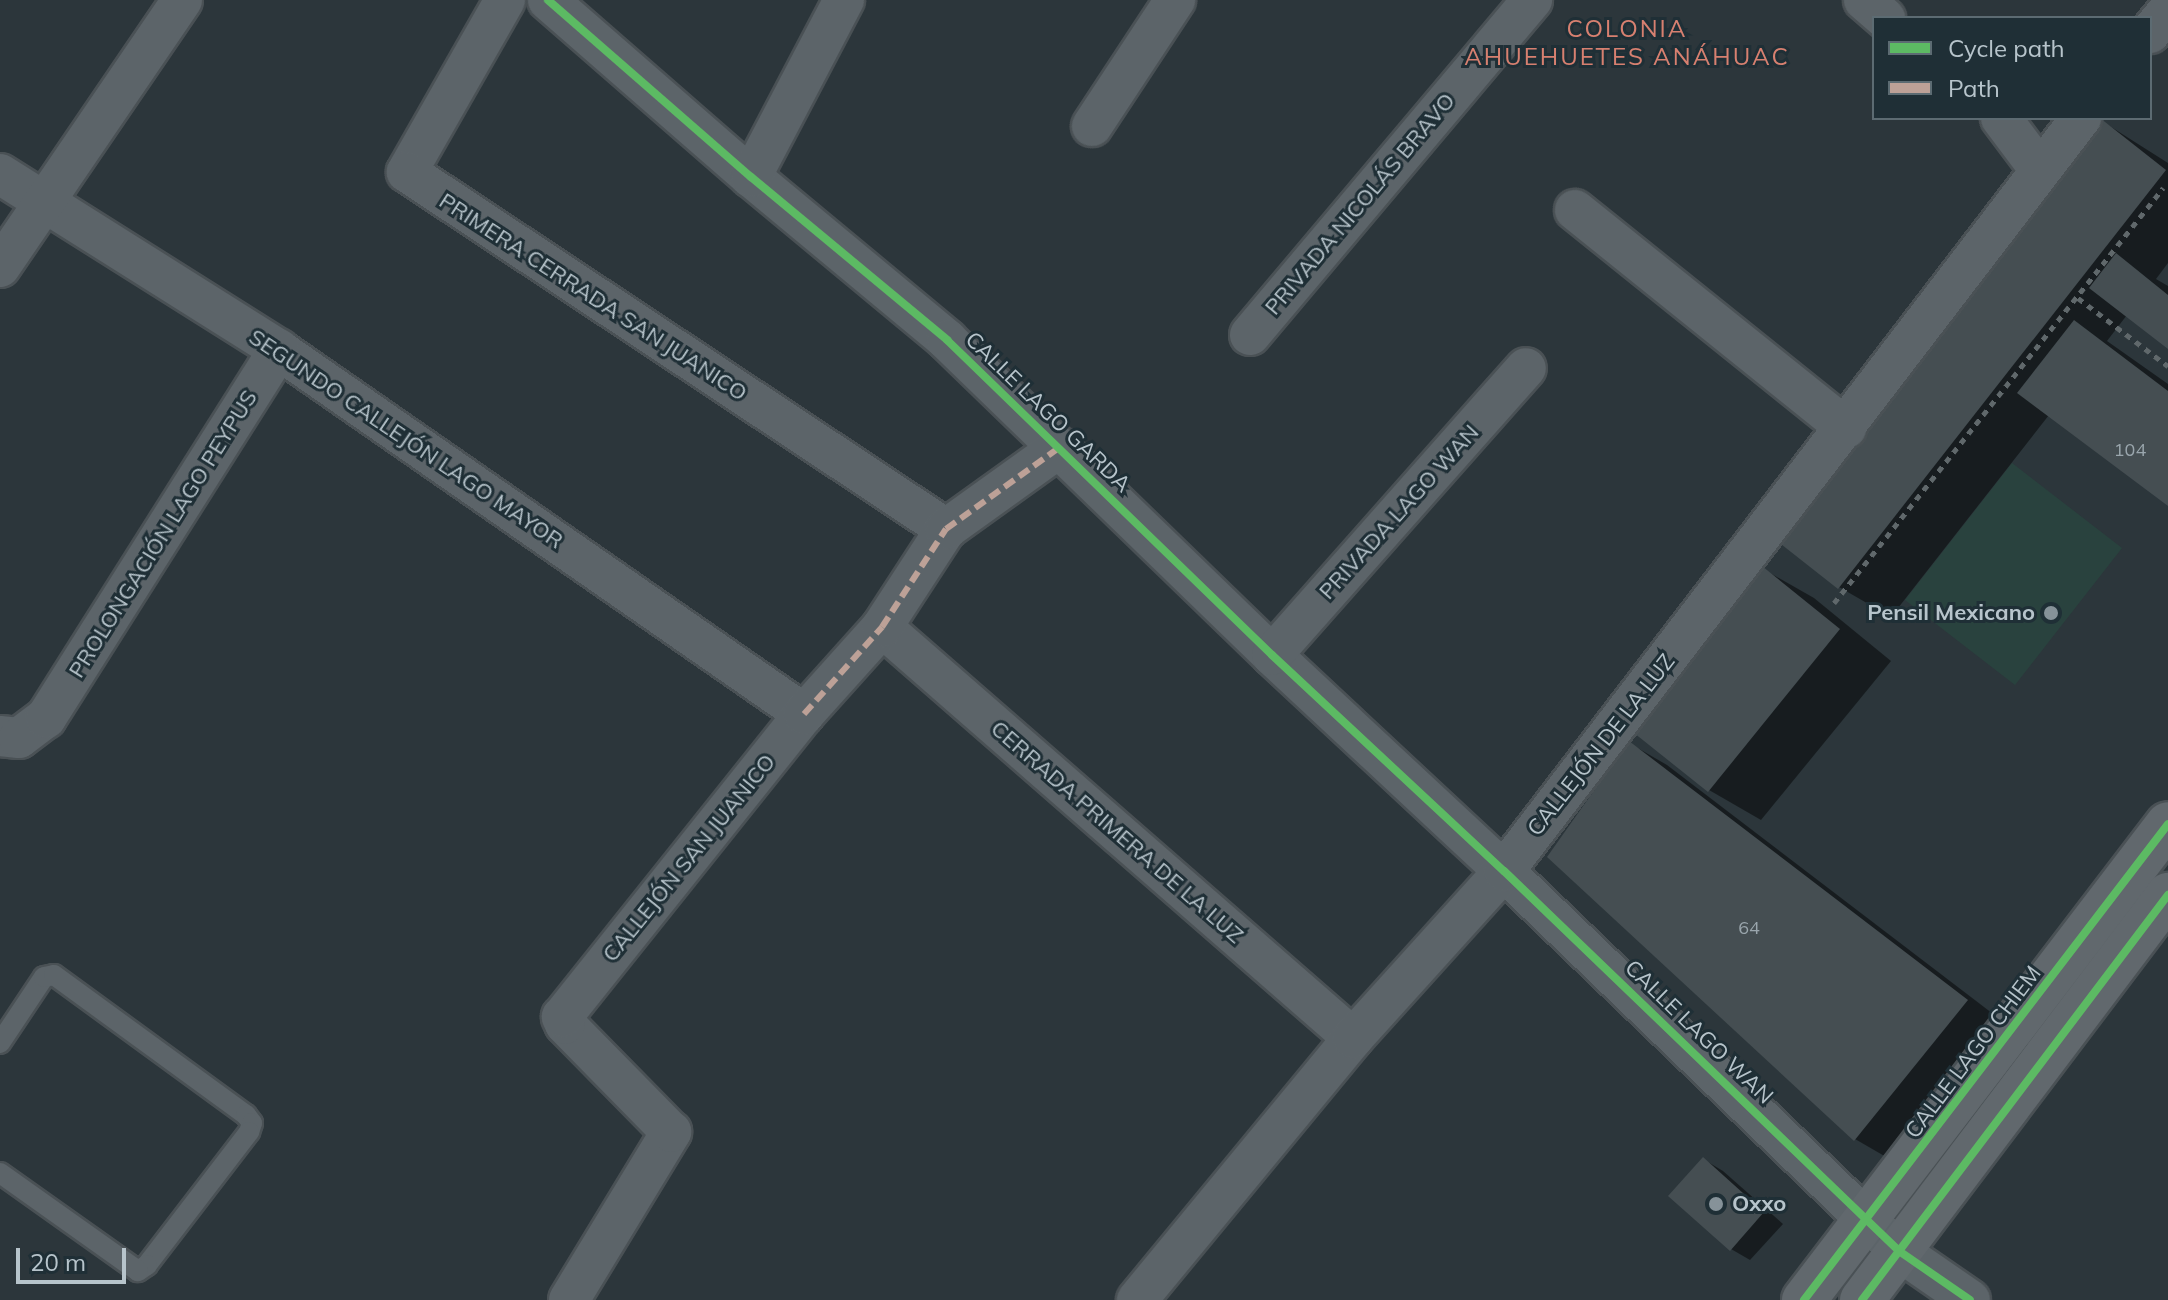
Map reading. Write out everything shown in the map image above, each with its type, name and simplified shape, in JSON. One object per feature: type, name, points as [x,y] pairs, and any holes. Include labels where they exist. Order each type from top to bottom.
[{"type":"street","points":[[0,267],[182,0]]},
{"type":"street","name":"PRIMERA CERRADA SAN JUANICO","points":[[505,0],[407,172],[946,529]]},
{"type":"street","name":"CALLE LAGO GARDA","points":[[548,0],[751,177],[947,340],[1272,655],[1504,871]]},
{"type":"street","points":[[751,177],[844,0]]},
{"type":"street","points":[[1092,126],[1175,0]]},
{"type":"street","name":"PRIVADA NICOLÁS BRAVO","points":[[1250,335],[1532,0]]},
{"type":"street","points":[[1864,0],[1883,16]]},
{"type":"street","points":[[2152,31],[2168,11]]},
{"type":"street","points":[[2002,120],[2040,170]]},
{"type":"street","name":"CALLEJÓN DE LA LUZ","points":[[1137,1300],[1353,1038],[1504,871],[2079,120]]},
{"type":"street","name":"SEGUNDO CALLEJÓN LAGO MAYOR","points":[[0,174],[279,350],[804,714]]},
{"type":"street","points":[[1575,210],[1846,428]]},
{"type":"street","name":"PROLONGACIÓN LAGO PEYPUS","points":[[0,736],[19,738],[46,718],[279,350]]},
{"type":"street","name":"PRIVADA LAGO WAN","points":[[1272,655],[1526,368]]},
{"type":"street","name":"CALLEJÓN SAN JUANICO","points":[[569,1300],[671,1132],[565,1024],[562,1017],[804,714],[882,627],[946,529],[1060,447]]},
{"type":"street","name":"CERRADA PRIMERA DE LA LUZ","points":[[882,627],[1353,1038]]},
{"type":"street","name":"CALLE LAGO CHIEM","points":[[1804,1300],[1869,1219],[2168,824]]},
{"type":"street","name":"CALLE LAGO WAN","points":[[1504,871],[1899,1251],[1970,1300]]},
{"type":"street","points":[[1862,1300],[2168,895]]},
{"type":"lane","points":[[0,1043],[44,977],[54,975],[235,1107],[252,1123],[249,1132],[147,1265],[138,1271],[0,1173]]},
{"type":"path","points":[[1834,603],[2163,188]]},
{"type":"path","points":[[2078,298],[2168,366]]},
{"type":"green space","points":[[2012,463],[2122,548],[2015,685],[1905,600]]},
{"type":"building","points":[[2098,120],[2103,120],[2166,170],[1838,589],[1768,534]]},
{"type":"building","points":[[2116,253],[2168,295],[2168,349],[2089,288]]},
{"type":"building","points":[[2074,320],[2168,391],[2168,506],[2017,393]]},
{"type":"building","points":[[1762,566],[1840,629],[1708,792],[1629,729]]},
{"type":"building","points":[[1629,741],[1968,1000],[1854,1141],[1547,857]]},
{"type":"building","name":"Oxxo","points":[[1703,1157],[1764,1212],[1730,1251],[1668,1196]]},
{"type":"marked path","points":[[804,714],[882,627],[946,529],[1060,447]]},
{"type":"cycle path","points":[[548,0],[751,177],[947,340],[1272,655],[1504,871],[1899,1251],[1970,1300]]},
{"type":"cycle path","points":[[1804,1300],[2168,824]]},
{"type":"cycle path","points":[[1862,1300],[2168,895]]},
{"type":"place","name":"Pensil Mexicano","points":[[2051,613]]},
{"type":"place","name":"Oxxo","points":[[1716,1204]]},
{"type":"district","name":"COLONIA AHUEHUETES ANÁHUAC","points":[[1627,43]]}]
